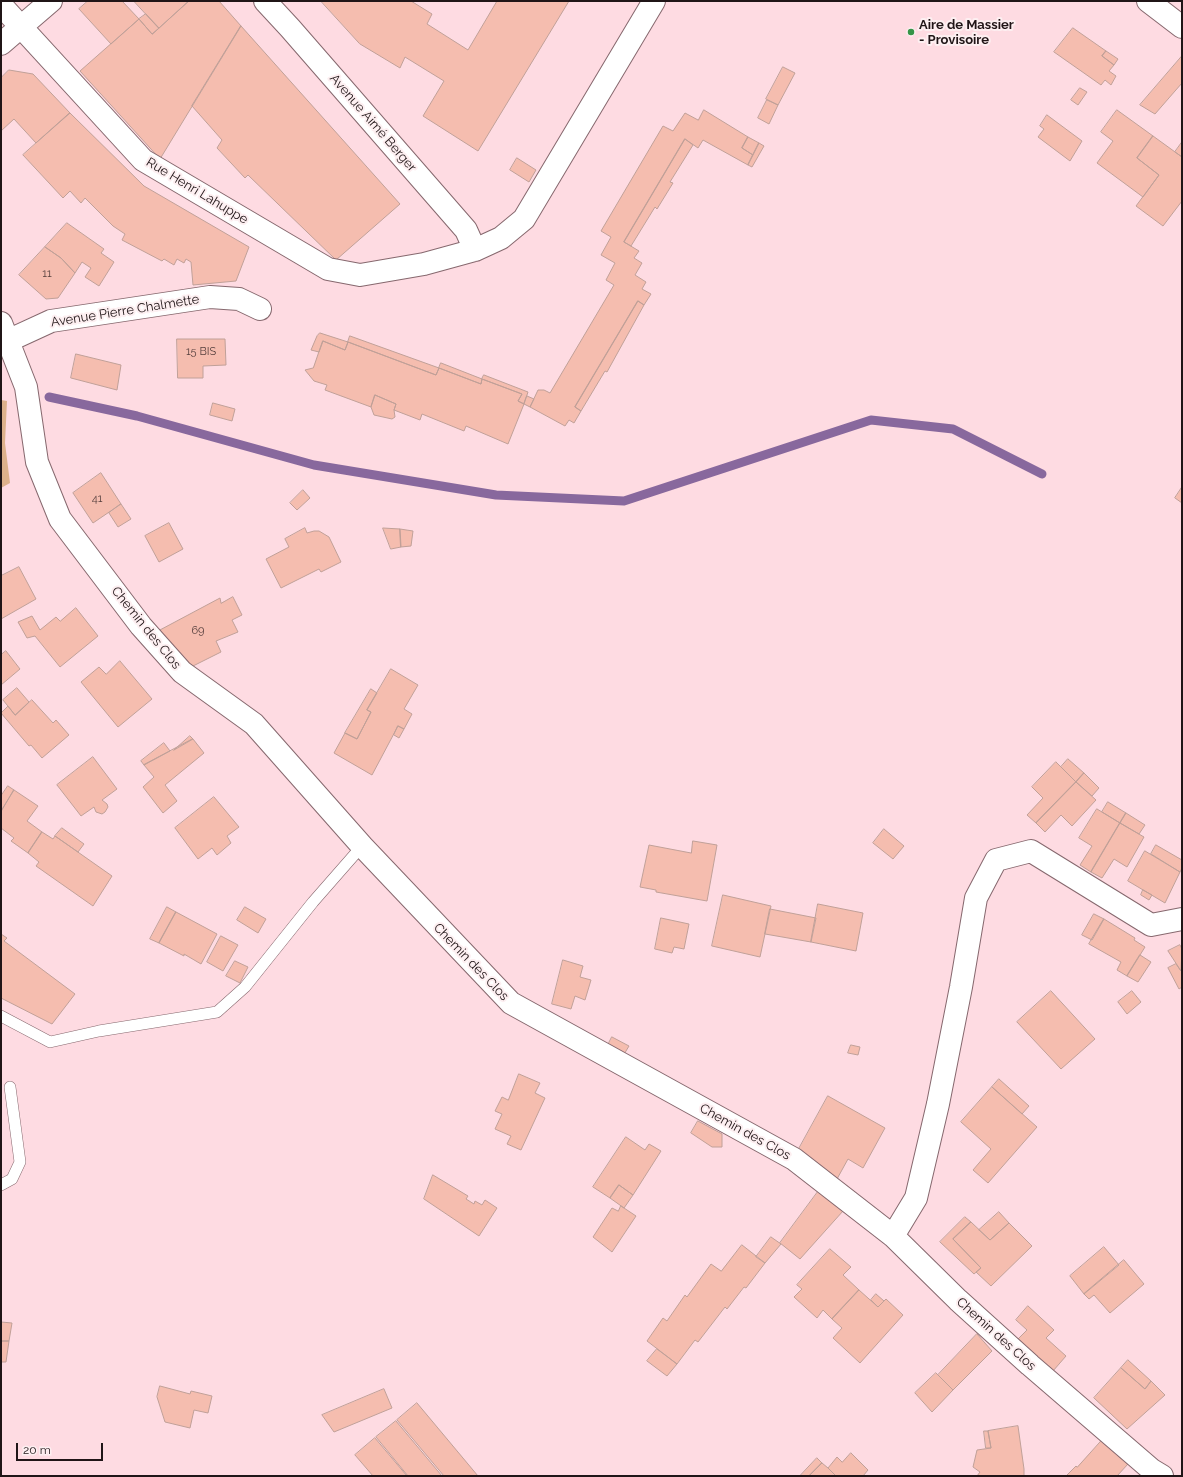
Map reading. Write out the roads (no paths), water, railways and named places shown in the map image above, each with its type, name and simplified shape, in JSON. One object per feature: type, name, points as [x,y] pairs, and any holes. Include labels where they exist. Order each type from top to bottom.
[{"type":"street","points":[[1,44],[51,1]]},
{"type":"street","name":"Avenue Aimé Berger","points":[[265,1],[466,230],[475,250]]},
{"type":"street","name":"Rue Henri Lahuppe","points":[[1,5],[143,160],[328,269],[360,275],[424,264],[475,250],[501,238],[524,219],[654,1]]},
{"type":"street","points":[[1148,1],[1181,26]]},
{"type":"street","points":[[1163,1],[1181,26]]},
{"type":"street","name":"Avenue Pierre Chalmette","points":[[3,336],[51,321],[210,297],[238,299],[260,310]]},
{"type":"street","name":"Chemin des Clos","points":[[3,336],[26,387],[37,462],[60,519],[141,626],[182,672],[254,724],[362,846],[511,1003],[794,1159],[893,1236],[958,1300],[1030,1365],[1152,1470],[1162,1476]]},
{"type":"street","points":[[893,1236],[916,1198],[940,1096],[976,898],[996,860],[1031,851],[1151,924],[1182,919]]},
{"type":"lane","points":[[1,1016],[19,1024],[50,1042],[99,1031],[217,1012],[245,987],[313,902],[362,846]]},
{"type":"lane","points":[[1,1185],[12,1178],[20,1162],[10,1087]]},
{"type":"waterway","points":[[49,397],[137,416],[314,465],[496,495],[624,501],[871,420],[953,429],[1042,474]]},
{"type":"place","name":"Aire de Massier - Provisoire","points":[[911,32]]}]
